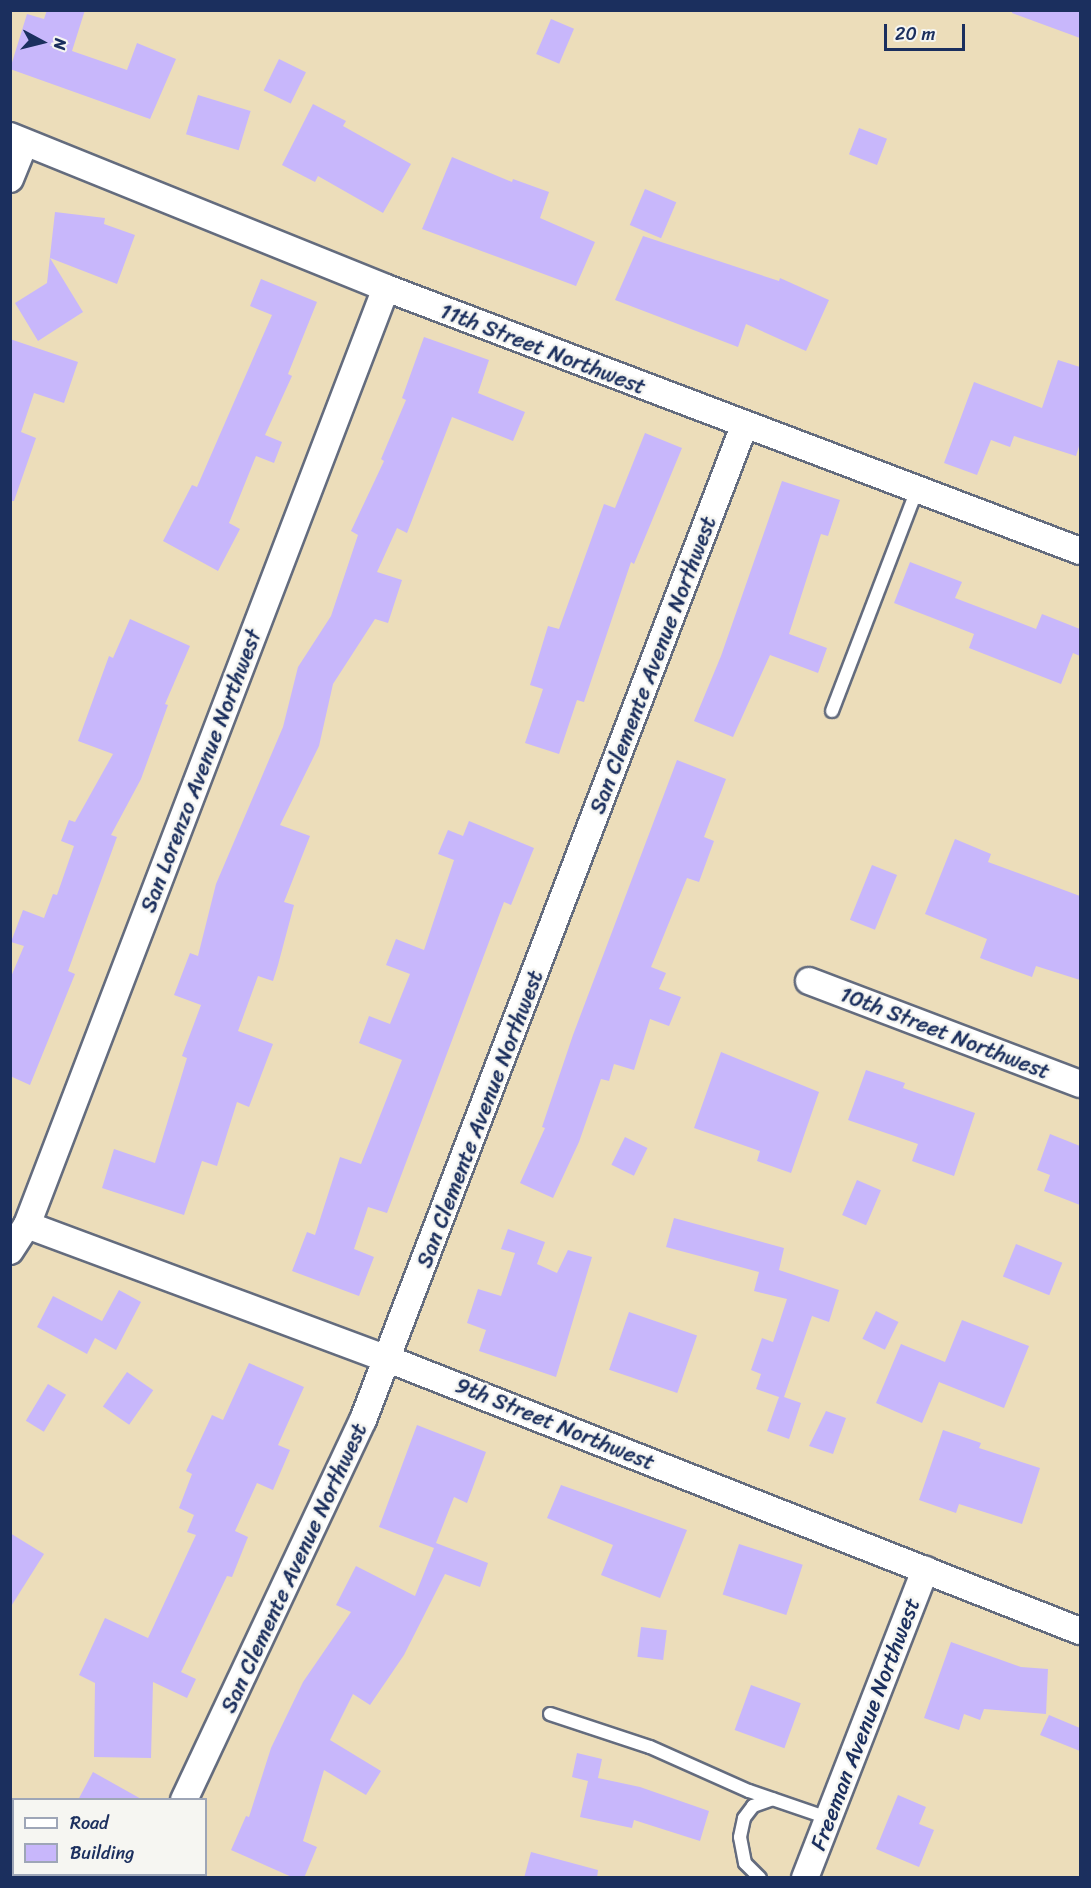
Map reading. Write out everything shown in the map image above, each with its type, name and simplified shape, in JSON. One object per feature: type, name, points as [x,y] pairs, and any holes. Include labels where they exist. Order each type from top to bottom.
[{"type":"street","points":[[10,179],[17,140]]},
{"type":"street","name":"11th Street Northwest","points":[[17,140],[386,288],[744,426],[1080,551]]},
{"type":"street","name":"San Lorenzo Avenue Northwest","points":[[10,1251],[27,1225],[386,288]]},
{"type":"street","name":"San Clemente Avenue Northwest","points":[[185,1798],[363,1420],[388,1359],[744,426]]},
{"type":"street","name":"10th Street Northwest","points":[[809,981],[1080,1084]]},
{"type":"street","name":"9th Street Northwest","points":[[27,1225],[388,1359],[1080,1631]]},
{"type":"street","name":"Freeman Avenue Northwest","points":[[805,1878],[925,1570]]},
{"type":"lane","points":[[831,711],[917,490]]},
{"type":"lane","points":[[550,1714],[650,1747],[773,1799],[828,1818]]},
{"type":"lane","points":[[760,1878],[745,1863],[740,1838],[744,1818],[753,1806],[773,1799]]},
{"type":"building","points":[[47,10],[85,10],[72,51],[127,70],[137,43],[176,59],[150,119],[10,69],[27,14],[44,19]]},
{"type":"building","points":[[1012,10],[1080,10],[1080,38],[1012,13]]},
{"type":"building","points":[[551,19],[574,29],[559,64],[536,54]]},
{"type":"building","points":[[279,59],[306,72],[291,104],[264,90]]},
{"type":"building","points":[[198,95],[251,111],[239,150],[186,134]]},
{"type":"building","points":[[313,104],[346,121],[343,126],[411,164],[383,213],[318,176],[315,182],[282,165]]},
{"type":"building","points":[[859,128],[887,139],[877,165],[849,154]]},
{"type":"building","points":[[452,157],[512,182],[513,179],[549,192],[540,218],[595,242],[576,286],[422,229]]},
{"type":"building","points":[[645,189],[676,202],[661,238],[630,225]]},
{"type":"building","points":[[55,212],[105,218],[104,224],[135,235],[117,284],[50,258],[83,312],[38,341],[15,303],[47,283]]},
{"type":"building","points":[[643,236],[779,281],[780,278],[829,300],[806,351],[746,324],[738,347],[615,300]]},
{"type":"building","points":[[261,279],[317,302],[288,374],[292,376],[265,435],[282,442],[274,463],[256,456],[229,523],[240,529],[218,571],[163,541],[192,485],[197,487],[272,315],[250,306]]},
{"type":"building","points":[[424,337],[489,360],[478,393],[525,412],[513,441],[452,417],[407,533],[397,528],[377,572],[402,580],[388,623],[375,619],[333,684],[319,746],[280,825],[310,836],[284,902],[294,905],[273,981],[258,976],[238,1031],[273,1044],[249,1107],[237,1102],[217,1166],[202,1161],[184,1215],[102,1188],[114,1149],[155,1163],[187,1058],[182,1056],[201,1005],[174,995],[190,953],[198,956],[216,884],[283,727],[298,667],[331,616],[358,535],[351,531],[384,461],[381,459],[406,400],[402,398]]},
{"type":"building","points":[[10,339],[78,362],[64,403],[34,393],[21,432],[36,438],[14,501],[10,501]]},
{"type":"building","points":[[1058,360],[1080,367],[1080,443],[1076,456],[1014,436],[1010,447],[991,440],[977,475],[944,463],[974,382],[1042,408]]},
{"type":"building","points":[[645,433],[682,448],[634,564],[631,562],[584,702],[577,700],[559,754],[525,743],[543,689],[530,685],[548,626],[559,629],[604,504],[615,508]]},
{"type":"building","points":[[782,481],[840,500],[828,536],[821,534],[789,634],[827,648],[818,673],[770,655],[733,737],[694,721],[721,656]]},
{"type":"building","points":[[910,562],[962,582],[955,598],[1036,629],[1042,614],[1080,629],[1080,656],[1073,653],[1061,684],[969,648],[974,634],[894,603]]},
{"type":"building","points":[[130,619],[190,646],[165,704],[168,705],[141,779],[111,835],[117,837],[68,971],[75,974],[30,1085],[10,1076],[10,979],[24,946],[11,942],[23,910],[44,918],[53,894],[57,895],[74,846],[61,841],[69,820],[75,822],[113,754],[78,741],[109,656],[113,658]]},
{"type":"building","points":[[677,760],[726,779],[704,837],[714,841],[699,882],[687,878],[651,967],[666,973],[659,989],[681,997],[669,1026],[650,1019],[634,1070],[614,1064],[609,1081],[601,1079],[579,1142],[553,1198],[520,1183],[545,1128],[542,1127],[573,1035]]},
{"type":"building","points":[[469,821],[534,848],[511,905],[504,902],[387,1213],[368,1207],[354,1249],[374,1257],[359,1296],[292,1271],[307,1232],[315,1235],[340,1157],[361,1164],[402,1060],[359,1043],[369,1016],[390,1024],[410,974],[386,965],[396,939],[424,950],[454,860],[438,854],[448,830],[463,836]]},
{"type":"building","points":[[955,839],[991,854],[988,862],[1080,896],[1080,980],[1036,966],[1032,977],[980,958],[987,939],[925,914]]},
{"type":"building","points":[[872,865],[897,875],[875,930],[850,920]]},
{"type":"building","points":[[721,1052],[819,1092],[791,1173],[757,1161],[760,1151],[694,1128]]},
{"type":"building","points":[[866,1070],[905,1083],[903,1088],[975,1113],[954,1176],[912,1161],[918,1144],[848,1120]]},
{"type":"building","points":[[1050,1134],[1080,1146],[1080,1205],[1044,1191],[1050,1175],[1037,1170]]},
{"type":"building","points":[[625,1137],[647,1148],[634,1176],[611,1165]]},
{"type":"building","points":[[857,1180],[881,1190],[866,1225],[842,1215]]},
{"type":"building","points":[[674,1218],[784,1248],[779,1270],[839,1290],[829,1322],[812,1316],[784,1397],[801,1403],[789,1439],[767,1431],[779,1397],[756,1389],[761,1374],[751,1370],[762,1338],[773,1342],[787,1299],[754,1291],[759,1272],[666,1247]]},
{"type":"building","points":[[508,1229],[545,1242],[537,1264],[557,1273],[568,1250],[592,1257],[556,1377],[479,1351],[486,1330],[467,1323],[478,1289],[501,1296],[515,1253],[501,1249]]},
{"type":"building","points":[[1016,1244],[1062,1263],[1049,1295],[1003,1276]]},
{"type":"building","points":[[119,1290],[141,1302],[116,1350],[95,1338],[87,1354],[37,1327],[53,1296],[102,1321]]},
{"type":"building","points":[[876,1311],[898,1322],[885,1350],[862,1339]]},
{"type":"building","points":[[629,1312],[697,1335],[677,1393],[609,1370]]},
{"type":"building","points":[[962,1320],[1029,1346],[1004,1408],[939,1382],[922,1423],[876,1403],[901,1344],[945,1362]]},
{"type":"building","points":[[249,1363],[304,1387],[278,1445],[290,1450],[273,1490],[257,1483],[235,1531],[248,1537],[232,1577],[227,1576],[181,1672],[196,1679],[187,1698],[153,1682],[151,1758],[94,1757],[95,1683],[79,1675],[105,1618],[148,1638],[196,1535],[187,1532],[194,1515],[179,1508],[192,1474],[186,1471],[212,1415],[223,1420]]},
{"type":"building","points":[[127,1372],[153,1390],[129,1425],[103,1406]]},
{"type":"building","points":[[48,1384],[66,1395],[44,1432],[26,1421]]},
{"type":"building","points":[[826,1411],[846,1418],[833,1454],[809,1446]]},
{"type":"building","points":[[417,1425],[486,1452],[467,1503],[454,1497],[436,1543],[488,1563],[480,1587],[445,1574],[404,1655],[370,1705],[353,1694],[330,1740],[381,1771],[366,1795],[324,1770],[303,1841],[317,1847],[304,1878],[294,1878],[231,1850],[246,1816],[249,1817],[271,1748],[303,1682],[351,1612],[336,1605],[356,1566],[415,1596],[434,1548],[379,1527]]},
{"type":"building","points":[[943,1430],[981,1443],[979,1448],[1040,1468],[1022,1524],[959,1504],[956,1513],[919,1500]]},
{"type":"building","points":[[561,1485],[687,1530],[660,1598],[601,1575],[613,1545],[547,1518]]},
{"type":"building","points":[[10,1533],[44,1554],[10,1608]]},
{"type":"building","points":[[739,1544],[803,1565],[786,1615],[723,1594]]},
{"type":"building","points":[[641,1627],[667,1630],[663,1660],[637,1657]]},
{"type":"building","points":[[951,1642],[1021,1667],[1048,1669],[1046,1714],[984,1709],[980,1720],[964,1714],[959,1730],[924,1718]]},
{"type":"building","points":[[751,1685],[801,1703],[784,1748],[735,1730]]},
{"type":"building","points":[[1049,1715],[1080,1728],[1080,1751],[1040,1735]]},
{"type":"building","points":[[577,1753],[602,1759],[598,1778],[640,1787],[709,1811],[700,1841],[634,1820],[632,1828],[580,1817],[588,1781],[572,1777]]},
{"type":"building","points":[[93,1772],[139,1798],[79,1798]]},
{"type":"building","points":[[898,1795],[926,1807],[919,1824],[934,1830],[919,1867],[876,1849]]},
{"type":"building","points":[[531,1852],[598,1870],[597,1878],[524,1878]]}]
